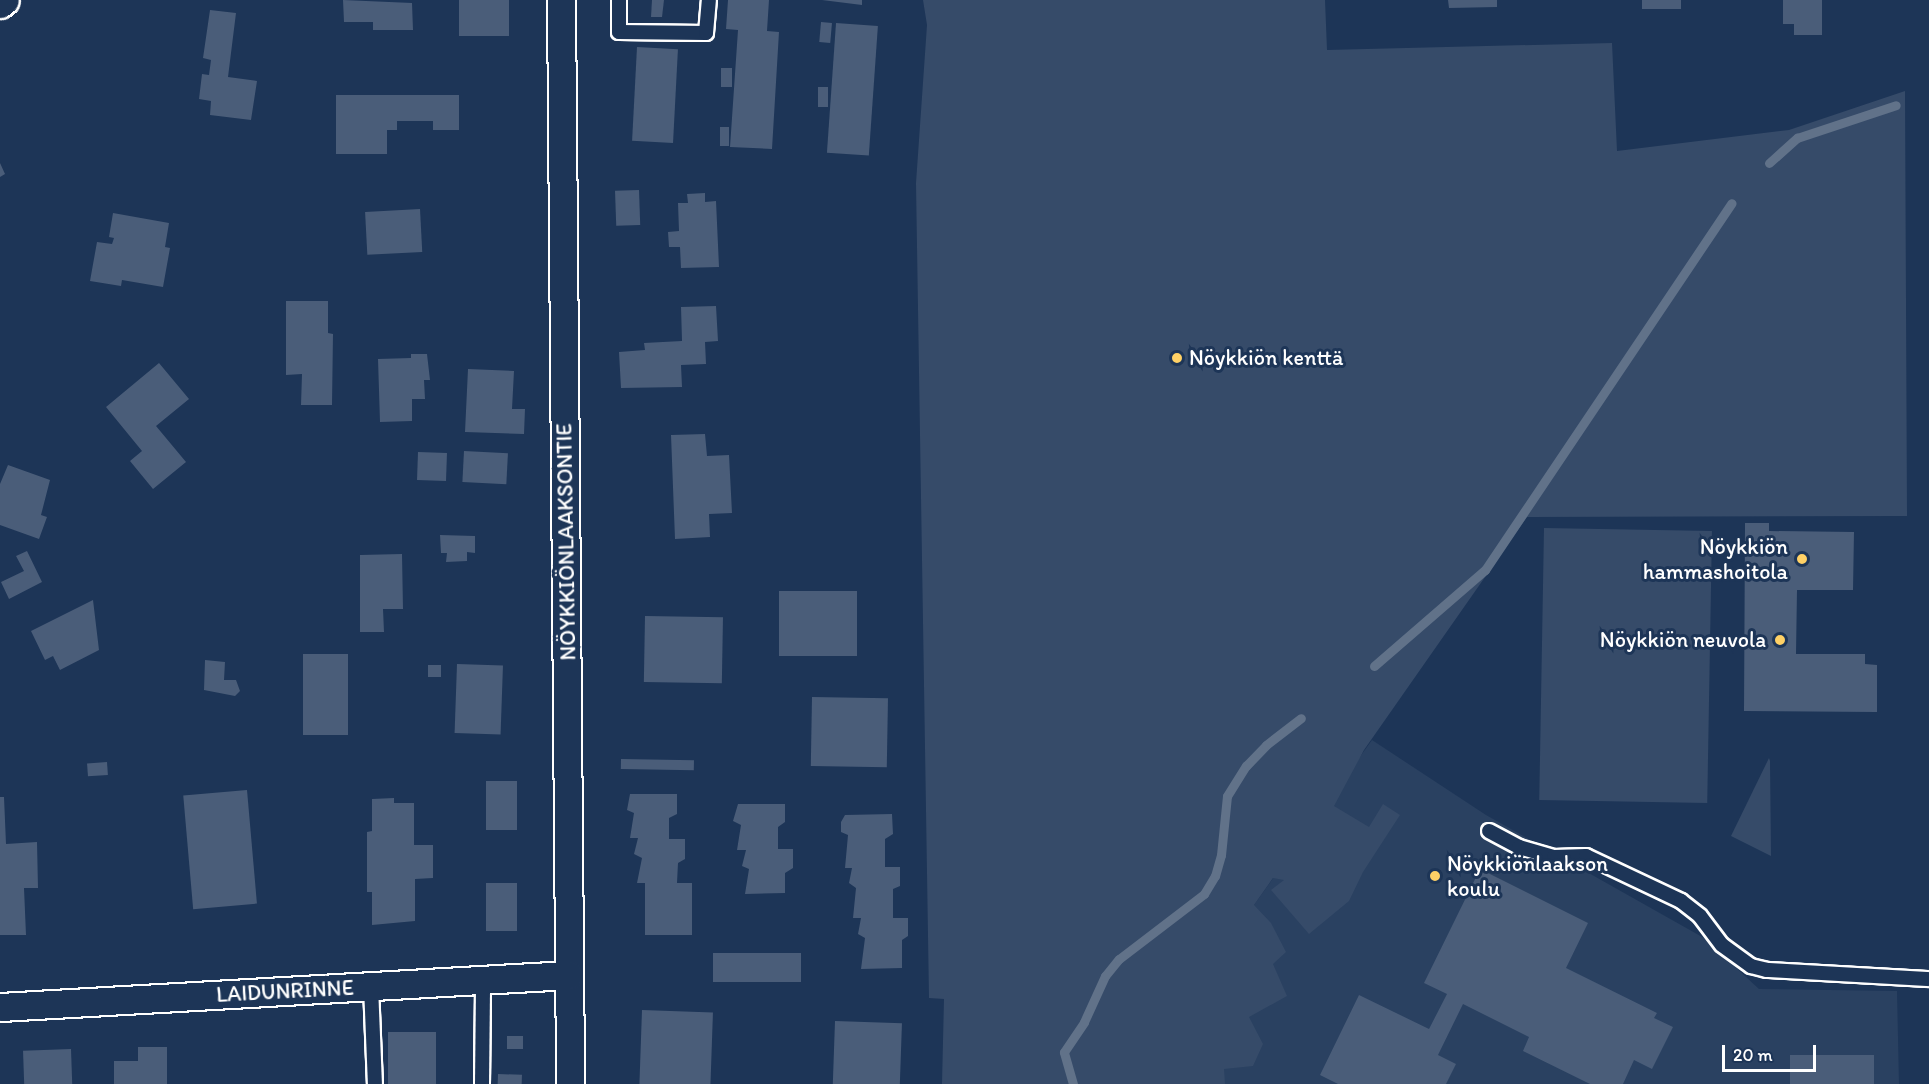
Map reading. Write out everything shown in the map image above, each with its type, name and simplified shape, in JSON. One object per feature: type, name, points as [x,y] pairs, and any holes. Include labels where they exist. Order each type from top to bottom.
[{"type":"street","points":[[0,4],[5,0]]},
{"type":"street","name":"NÖYKKIÖNLAAKSONTIE","points":[[561,0],[570,1084]]},
{"type":"street","name":"LAIDUNRINNE","points":[[0,1006],[569,975]]},
{"type":"lane","points":[[620,0],[619,32],[706,33],[709,0]]},
{"type":"lane","points":[[1489,831],[1519,847],[1554,857],[1586,856],[1681,901],[1700,916],[1736,958],[1751,966],[1767,970],[1929,980]]},
{"type":"lane","points":[[483,980],[483,1084]]},
{"type":"lane","points":[[371,986],[375,1084]]},
{"type":"shaded area","points":[[923,0],[1325,0],[1327,50],[1612,43],[1617,151],[1789,130],[1905,91],[1907,516],[1527,517],[1364,750],[1334,806],[1369,827],[1383,804],[1400,815],[1363,872],[1349,901],[1309,934],[1271,890],[1284,880],[1273,878],[1254,905],[1271,923],[1286,952],[1273,964],[1287,996],[1249,1017],[1263,1044],[1253,1066],[1224,1069],[1225,1084],[942,1084],[944,999],[929,998],[916,183],[927,25]]},
{"type":"shaded area","points":[[1544,528],[1712,531],[1707,803],[1539,800]]},
{"type":"shaded area","name":"Nöykkiönlaakson koulu","points":[[1372,740],[1486,815],[1704,938],[1759,989],[1897,991],[1899,1084],[1154,1084],[1171,1021]]},
{"type":"shaded area","points":[[1769,758],[1770,761],[1771,856],[1731,836]]},
{"type":"building","points":[[343,0],[412,3],[413,30],[373,30],[373,22],[344,22]]},
{"type":"building","points":[[459,0],[509,0],[509,36],[459,36]]},
{"type":"building","points":[[652,0],[664,0],[662,17],[651,17]]},
{"type":"building","points":[[728,0],[769,0],[767,31],[779,32],[772,149],[730,147],[738,30],[726,29]]},
{"type":"building","points":[[822,0],[862,0],[862,5]]},
{"type":"building","points":[[1448,0],[1497,0],[1497,7],[1449,8]]},
{"type":"building","points":[[1642,0],[1681,0],[1681,9],[1642,9]]},
{"type":"building","points":[[1783,0],[1822,0],[1822,35],[1794,35],[1794,24],[1783,24]]},
{"type":"building","points":[[210,10],[236,13],[228,77],[257,81],[251,120],[210,115],[211,101],[199,99],[202,74],[209,75],[211,60],[203,58]]},
{"type":"building","points":[[821,22],[832,23],[830,43],[819,42]]},
{"type":"building","points":[[836,23],[878,26],[869,156],[827,153]]},
{"type":"building","points":[[637,47],[678,49],[673,143],[632,141]]},
{"type":"building","points":[[721,68],[732,68],[732,87],[721,87]]},
{"type":"building","points":[[818,87],[828,87],[828,107],[818,107]]},
{"type":"building","points":[[336,95],[459,95],[459,130],[433,130],[433,121],[397,121],[397,130],[387,130],[387,154],[336,154]]},
{"type":"building","points":[[720,127],[729,127],[729,146],[720,146]]},
{"type":"building","points":[[0,163],[5,174],[0,177]]},
{"type":"building","points":[[639,190],[640,225],[616,226],[615,191]]},
{"type":"building","points":[[705,193],[705,202],[716,201],[719,267],[681,268],[680,247],[669,247],[668,232],[679,231],[678,203],[688,203],[687,194]]},
{"type":"building","points":[[420,209],[422,252],[367,255],[365,212]]},
{"type":"building","points":[[113,213],[169,223],[165,247],[170,248],[163,287],[122,280],[121,286],[90,281],[97,242],[112,244],[114,238],[109,237]]},
{"type":"building","points":[[286,301],[328,301],[328,333],[333,334],[332,405],[301,405],[302,374],[286,375]]},
{"type":"building","points":[[716,306],[718,341],[705,342],[706,364],[681,365],[682,387],[621,388],[619,352],[645,350],[644,343],[682,341],[681,307]]},
{"type":"building","points":[[411,354],[427,354],[430,380],[424,380],[425,399],[412,399],[412,421],[380,422],[378,359],[411,358]]},
{"type":"building","points":[[159,363],[189,399],[156,426],[186,462],[153,489],[130,461],[142,451],[106,407]]},
{"type":"building","points":[[468,369],[514,371],[512,409],[525,409],[524,434],[465,432]]},
{"type":"building","points":[[705,434],[707,456],[729,455],[732,513],[709,514],[710,537],[675,539],[671,435]]},
{"type":"building","points":[[464,451],[508,453],[506,484],[462,482]]},
{"type":"building","points":[[418,452],[447,453],[446,481],[417,480]]},
{"type":"building","points":[[8,465],[50,480],[41,515],[47,517],[39,539],[0,525],[0,484]]},
{"type":"building","points":[[1745,523],[1769,523],[1769,531],[1854,532],[1853,590],[1797,590],[1796,654],[1865,654],[1865,664],[1877,665],[1877,712],[1744,711]]},
{"type":"building","points":[[440,535],[475,536],[475,553],[467,552],[467,561],[446,562],[447,553],[441,553]]},
{"type":"building","points":[[27,551],[42,582],[9,599],[1,582],[24,571],[16,556]]},
{"type":"building","points":[[402,554],[403,609],[383,609],[384,632],[360,632],[360,555]]},
{"type":"building","points":[[779,591],[857,591],[857,656],[779,656]]},
{"type":"building","points":[[93,600],[99,650],[60,670],[53,656],[45,660],[31,631]]},
{"type":"building","points":[[645,616],[723,617],[722,683],[644,682]]},
{"type":"building","points":[[303,654],[348,654],[348,735],[303,735]]},
{"type":"building","points":[[205,660],[225,662],[224,680],[236,680],[240,691],[235,696],[204,690]]},
{"type":"building","points":[[457,664],[503,666],[501,735],[455,733]]},
{"type":"building","points":[[428,665],[441,665],[441,677],[428,677]]},
{"type":"building","points":[[812,697],[888,698],[887,767],[811,766]]},
{"type":"building","points":[[621,759],[694,760],[694,770],[621,769]]},
{"type":"building","points":[[107,762],[108,775],[88,776],[87,763]]},
{"type":"building","points":[[486,781],[517,781],[517,830],[486,830]]},
{"type":"building","points":[[247,790],[257,904],[193,909],[183,796]]},
{"type":"building","points":[[630,794],[677,794],[677,814],[669,818],[669,839],[685,839],[685,859],[678,863],[677,883],[692,883],[692,935],[645,935],[645,883],[637,883],[642,858],[634,854],[638,838],[630,838],[634,813],[627,810]]},
{"type":"building","points":[[0,797],[4,797],[6,844],[37,842],[38,888],[24,888],[26,935],[0,935]]},
{"type":"building","points":[[394,798],[394,803],[414,803],[414,845],[433,845],[433,878],[415,879],[415,921],[372,925],[372,892],[367,892],[367,832],[372,831],[372,799]]},
{"type":"building","points":[[738,804],[785,804],[785,822],[778,827],[778,849],[793,849],[793,868],[785,873],[785,893],[745,894],[749,869],[742,866],[746,850],[737,850],[741,825],[733,821]]},
{"type":"building","points":[[892,814],[893,834],[885,839],[885,867],[900,867],[900,886],[893,889],[893,918],[908,918],[908,936],[902,940],[902,968],[861,969],[865,938],[858,934],[861,918],[853,918],[856,888],[849,883],[852,868],[845,868],[848,835],[841,832],[841,822],[845,815]]},
{"type":"building","points":[[1480,869],[1588,923],[1566,968],[1657,1013],[1654,1018],[1673,1027],[1652,1069],[1634,1060],[1623,1084],[1590,1084],[1523,1051],[1529,1037],[1463,1004],[1438,1055],[1456,1064],[1446,1084],[1338,1084],[1320,1075],[1359,995],[1429,1029],[1447,994],[1424,983]]},
{"type":"building","points":[[486,883],[517,883],[517,931],[486,931]]},
{"type":"building","points":[[713,953],[801,953],[801,982],[713,982]]},
{"type":"building","points":[[642,1010],[713,1012],[710,1084],[639,1084]]},
{"type":"building","points":[[835,1021],[902,1023],[900,1084],[833,1084]]},
{"type":"building","points":[[388,1032],[436,1032],[436,1084],[388,1084]]},
{"type":"building","points":[[507,1036],[523,1036],[523,1049],[507,1049]]},
{"type":"building","points":[[138,1047],[167,1047],[167,1084],[114,1084],[114,1061],[138,1061]]},
{"type":"building","points":[[71,1049],[72,1084],[24,1084],[23,1051]]},
{"type":"building","points":[[1790,1055],[1874,1055],[1874,1084],[1790,1084]]},
{"type":"building","points":[[498,1074],[522,1075],[522,1084],[498,1084]]},
{"type":"waterway","points":[[1769,163],[1797,138],[1896,105]]},
{"type":"waterway","points":[[1374,666],[1485,570],[1732,203]]},
{"type":"waterway","points":[[1073,1084],[1064,1052],[1084,1022],[1105,976],[1119,959],[1204,894],[1215,876],[1221,855],[1227,796],[1246,766],[1266,745],[1301,718]]},
{"type":"place","name":"Nöykkiön kenttä","points":[[1177,358]]},
{"type":"place","name":"Nöykkiön hammashoitola","points":[[1802,559]]},
{"type":"place","name":"Nöykkiön neuvola","points":[[1780,640]]},
{"type":"place","name":"Nöykkiönlaakson koulu","points":[[1435,876]]}]
